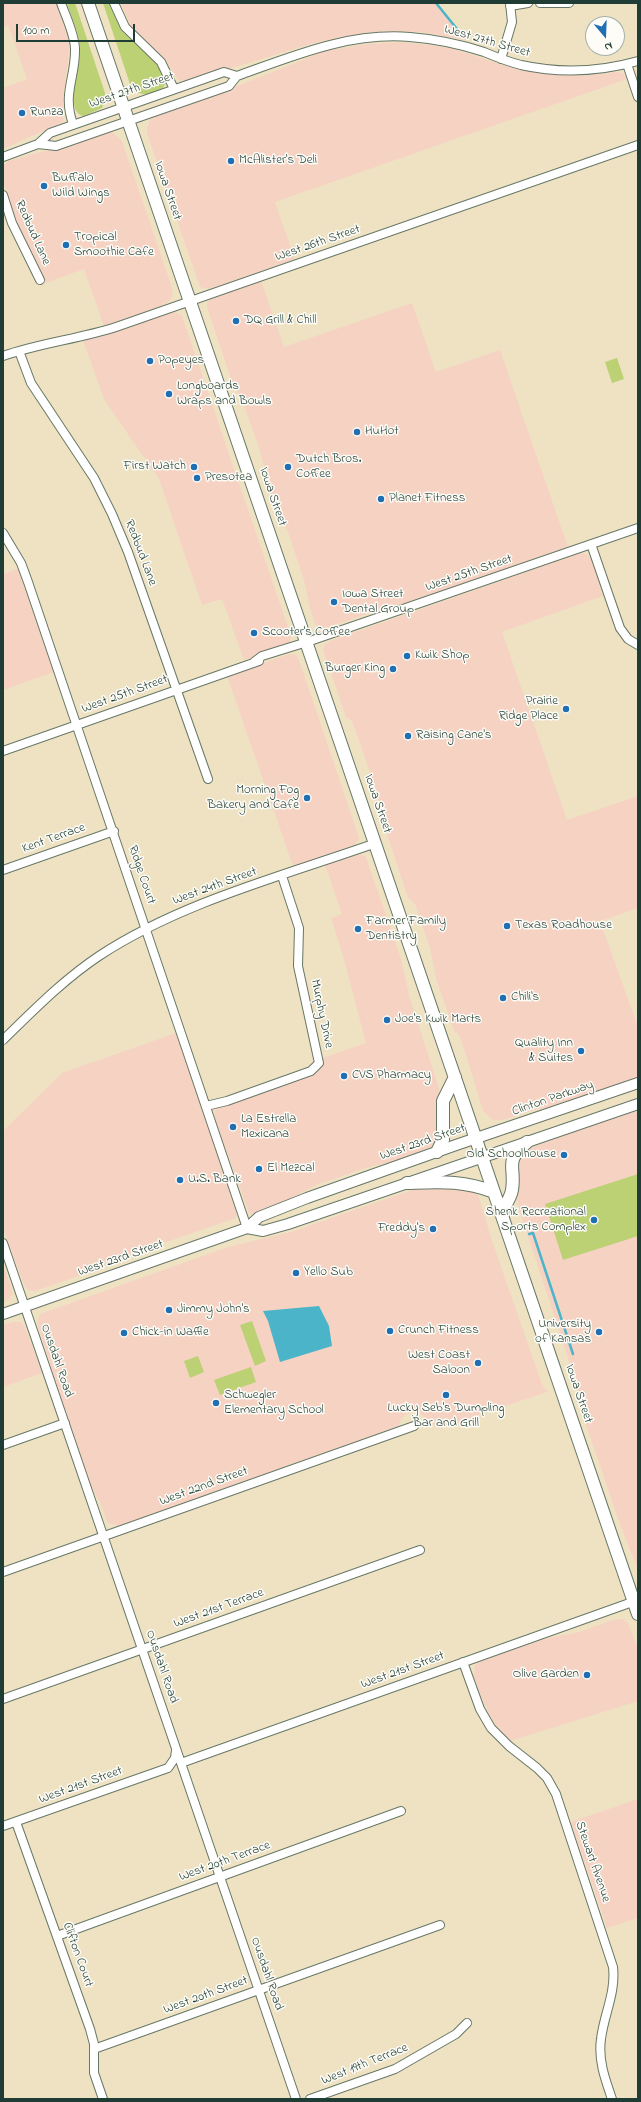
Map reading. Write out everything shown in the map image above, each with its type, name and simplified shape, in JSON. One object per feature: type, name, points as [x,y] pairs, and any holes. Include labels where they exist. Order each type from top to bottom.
[{"type":"highway","name":"Iowa Street","points":[[88,3],[494,1192],[636,1601],[638,1614]]},
{"type":"highway","points":[[437,1152],[443,1140],[443,1102],[455,1077]]},
{"type":"highway","points":[[502,1213],[512,1190],[512,1161],[518,1150],[527,1142]]},
{"type":"highway","points":[[407,1183],[472,1184],[494,1192]]},
{"type":"main road","name":"Clinton Parkway","points":[[476,1138],[638,1083]]},
{"type":"main road","points":[[483,1158],[638,1104]]},
{"type":"main road","name":"West 23rd Street","points":[[3,1314],[247,1228],[259,1217],[476,1138]]},
{"type":"main road","name":"West 23rd Street","points":[[247,1228],[263,1231],[483,1158]]},
{"type":"street","points":[[62,3],[75,47],[68,97],[68,107],[73,124]]},
{"type":"street","points":[[114,3],[125,27],[161,62],[174,89]]},
{"type":"street","points":[[501,59],[512,22],[510,5],[528,3]]},
{"type":"street","points":[[540,3],[569,3]]},
{"type":"street","name":"West 27th Street","points":[[38,144],[56,146],[229,86],[237,76],[320,47],[371,38],[409,37],[444,41],[535,68],[565,71],[604,69],[638,61]]},
{"type":"street","points":[[627,64],[638,97]]},
{"type":"street","name":"West 27th Street","points":[[3,157],[38,144],[50,133],[124,106],[224,72],[237,76]]},
{"type":"street","name":"West 26th Street","points":[[3,356],[19,350],[94,334],[638,144]]},
{"type":"street","name":"Redbud Lane","points":[[3,195],[12,223],[40,280]]},
{"type":"street","name":"Redbud Lane","points":[[19,350],[31,383],[94,478],[112,514],[128,552],[208,779]]},
{"type":"street","name":"West 25th Street","points":[[3,751],[254,662],[264,661],[291,651],[307,642],[638,528]]},
{"type":"street","name":"Ridge Court","points":[[3,533],[24,571],[114,831],[247,1228]]},
{"type":"street","points":[[591,544],[620,628],[628,639],[638,645]]},
{"type":"street","name":"Kent Terrace","points":[[3,870],[114,831]]},
{"type":"street","name":"West 24th Street","points":[[3,1040],[49,996],[80,970],[117,945],[146,929],[193,907],[376,843]]},
{"type":"street","name":"Murphy Drive","points":[[206,1106],[227,1101],[311,1071],[318,1063],[298,966],[299,928],[282,876]]},
{"type":"street","name":"Ousdahl Road","points":[[3,1243],[296,2099]]},
{"type":"street","points":[[3,1445],[65,1423]]},
{"type":"street","name":"West 22nd Street","points":[[3,1572],[414,1426]]},
{"type":"street","name":"West 21st Terrace","points":[[3,1698],[420,1550]]},
{"type":"street","name":"West 21st Street","points":[[181,1763],[636,1601]]},
{"type":"street","name":"Stewart Avenue","points":[[463,1662],[480,1709],[491,1728],[509,1746],[531,1762],[546,1778],[561,1806],[613,1967],[613,1990],[603,2028],[600,2057],[612,2099]]},
{"type":"street","points":[[176,1750],[175,1758],[168,1768],[185,1774]]},
{"type":"street","name":"West 21st Street","points":[[3,1826],[168,1768]]},
{"type":"street","name":"West 20th Terrace","points":[[57,1936],[401,1811]]},
{"type":"street","name":"Clifton Court","points":[[16,1822],[90,2029],[94,2049],[94,2073],[103,2099]]},
{"type":"street","name":"West 20th Street","points":[[94,2049],[440,1925]]},
{"type":"street","name":"West 19th Terrace","points":[[310,2099],[395,2069],[456,2034],[467,2023]]},
{"type":"shaded area","points":[[3,3],[56,3],[70,45],[63,98],[63,122],[3,149],[3,88],[27,79],[8,25],[3,27]]},
{"type":"shaded area","points":[[121,3],[436,3],[466,40],[421,32],[388,31],[363,33],[314,43],[182,82],[177,79],[166,60],[131,27]]},
{"type":"shaded area","points":[[403,42],[451,48],[515,69],[544,74],[584,76],[618,72],[624,74],[627,79],[275,202],[295,259],[209,289],[200,287],[147,133],[150,120],[154,116],[230,89],[325,51],[367,44]]},
{"type":"shaded area","points":[[103,132],[113,133],[122,141],[173,294],[171,299],[164,305],[104,326],[84,269],[46,283],[17,222],[3,181],[3,166],[8,161],[67,145]]},
{"type":"shaded area","points":[[261,281],[284,347],[412,303],[436,372],[500,350],[568,547],[401,605],[380,610],[325,628],[320,629],[316,626],[310,609],[304,580],[288,532],[277,514],[260,451],[243,402],[232,382],[207,307],[207,302],[211,299]]},
{"type":"shaded area","points":[[175,312],[182,316],[291,636],[290,642],[285,646],[244,660],[222,599],[202,605],[159,479],[105,401],[83,341]]},
{"type":"shaded area","points":[[580,553],[586,554],[591,558],[603,596],[502,632],[567,820],[638,796],[638,908],[600,921],[638,1027],[638,1078],[558,1106],[537,1109],[502,1120],[493,1120],[483,1111],[459,1035],[454,1031],[436,978],[430,948],[415,904],[408,898],[385,828],[376,789],[352,721],[346,717],[323,650],[325,645],[330,641]]},
{"type":"shaded area","points":[[18,569],[54,672],[3,690],[3,574]]},
{"type":"shaded area","points":[[289,654],[296,655],[299,660],[359,838],[355,845],[293,866],[227,676]]},
{"type":"shaded area","points":[[357,854],[365,856],[367,860],[401,959],[410,999],[439,1088],[442,1108],[440,1136],[430,1148],[400,1160],[369,1167],[316,1185],[277,1205],[252,1214],[249,1213],[214,1116],[216,1108],[313,1075],[321,1068],[323,1058],[366,1043],[342,952],[331,918],[342,914],[325,865]]},
{"type":"shaded area","points":[[176,1033],[237,1212],[236,1218],[117,1259],[90,1272],[35,1291],[28,1290],[24,1284],[3,1228],[3,1131],[62,1073]]},
{"type":"shaded area","name":"University of Kansas","points":[[638,1109],[638,1569],[622,1530],[584,1419],[572,1370],[520,1212],[515,1191],[519,1154],[523,1150]]},
{"type":"shaded area","points":[[441,1185],[475,1192],[479,1197],[492,1241],[543,1387],[549,1391],[439,1429],[421,1414],[417,1412],[408,1413],[401,1419],[399,1426],[118,1526],[108,1523],[100,1502],[92,1489],[53,1374],[37,1322],[40,1314],[228,1247],[291,1232],[412,1190]]},
{"type":"shaded area","points":[[3,1264],[13,1293],[9,1299],[3,1303]]},
{"type":"shaded area","points":[[13,1322],[21,1322],[25,1327],[42,1373],[3,1387],[3,1325]]},
{"type":"shaded area","points":[[616,1619],[622,1619],[628,1623],[638,1648],[638,1701],[510,1741],[494,1723],[484,1703],[474,1677],[475,1665],[479,1662],[543,1639],[579,1632]]},
{"type":"shaded area","points":[[638,1799],[638,1918],[607,1928],[571,1822]]},
{"type":"green space","points":[[67,3],[75,3],[105,93],[105,100],[102,108],[84,116],[78,112],[74,105],[74,85],[80,45]]},
{"type":"green space","points":[[103,3],[110,3],[123,32],[157,64],[166,82],[162,90],[150,94],[142,94],[138,93],[131,87]]},
{"type":"green space","points":[[617,358],[624,379],[612,383],[605,362]]},
{"type":"green space","name":"Shenk Recreational Sports Complex","points":[[638,1174],[638,1236],[563,1260],[545,1204]]},
{"type":"green space","points":[[252,1321],[266,1361],[255,1366],[240,1325]]},
{"type":"green space","points":[[198,1356],[204,1372],[190,1378],[184,1361]]},
{"type":"green space","points":[[251,1367],[256,1382],[220,1395],[214,1380]]},
{"type":"water","points":[[319,1306],[329,1326],[332,1346],[280,1362],[268,1321],[263,1311]]},
{"type":"waterway","points":[[436,3],[457,29]]},
{"type":"waterway","points":[[529,1234],[533,1233],[573,1354]]},
{"type":"place","name":"Runza","points":[[22,113]]},
{"type":"place","name":"McAlister's Deli","points":[[231,161]]},
{"type":"place","name":"Buffalo Wild Wings","points":[[44,186]]},
{"type":"place","name":"Tropical Smoothie Cafe","points":[[66,245]]},
{"type":"place","name":"DQ Grill & Chill","points":[[236,321]]},
{"type":"place","name":"Popeyes","points":[[150,361]]},
{"type":"place","name":"Longboards Wraps and Bowls","points":[[169,394]]},
{"type":"place","name":"HuHot","points":[[357,432]]},
{"type":"place","name":"First Watch","points":[[194,467]]},
{"type":"place","name":"Dutch Bros. Coffee","points":[[288,467]]},
{"type":"place","name":"Presotea","points":[[197,478]]},
{"type":"place","name":"Planet Fitness","points":[[381,499]]},
{"type":"place","name":"Iowa Street Dental Group","points":[[334,602]]},
{"type":"place","name":"Scooter's Coffee","points":[[254,633]]},
{"type":"place","name":"Kwik Shop","points":[[407,656]]},
{"type":"place","name":"Burger King","points":[[393,669]]},
{"type":"place","name":"Prairie Ridge Place","points":[[566,709]]},
{"type":"place","name":"Raising Cane's","points":[[408,736]]},
{"type":"place","name":"Morning Fog Bakery and Cafe","points":[[307,798]]},
{"type":"place","name":"Texas Roadhouse","points":[[507,926]]},
{"type":"place","name":"Farmer Family Dentistry","points":[[358,929]]},
{"type":"place","name":"Chili's","points":[[503,998]]},
{"type":"place","name":"Joe's Kwik Marts","points":[[387,1020]]},
{"type":"place","name":"Quality Inn & Suites","points":[[581,1051]]},
{"type":"place","name":"CVS Pharmacy","points":[[344,1076]]},
{"type":"place","name":"La Estrella Mexicana","points":[[233,1127]]},
{"type":"place","name":"Old Schoolhouse","points":[[564,1155]]},
{"type":"place","name":"El Mezcal","points":[[259,1169]]},
{"type":"place","name":"U.S. Bank","points":[[180,1180]]},
{"type":"place","name":"Shenk Recreational Sports Complex","points":[[594,1220]]},
{"type":"place","name":"Freddy's","points":[[433,1229]]},
{"type":"place","name":"Yello Sub","points":[[296,1273]]},
{"type":"place","name":"Jimmy John's","points":[[169,1310]]},
{"type":"place","name":"Crunch Fitness","points":[[390,1331]]},
{"type":"place","name":"University of Kansas","points":[[599,1332]]},
{"type":"place","name":"Chick-in Waffle","points":[[124,1333]]},
{"type":"place","name":"West Coast Saloon","points":[[478,1363]]},
{"type":"place","name":"Lucky Seb's Dumpling Bar and Grill","points":[[446,1395]]},
{"type":"place","name":"Schwegler Elementary School","points":[[216,1403]]},
{"type":"place","name":"Olive Garden","points":[[587,1675]]}]
